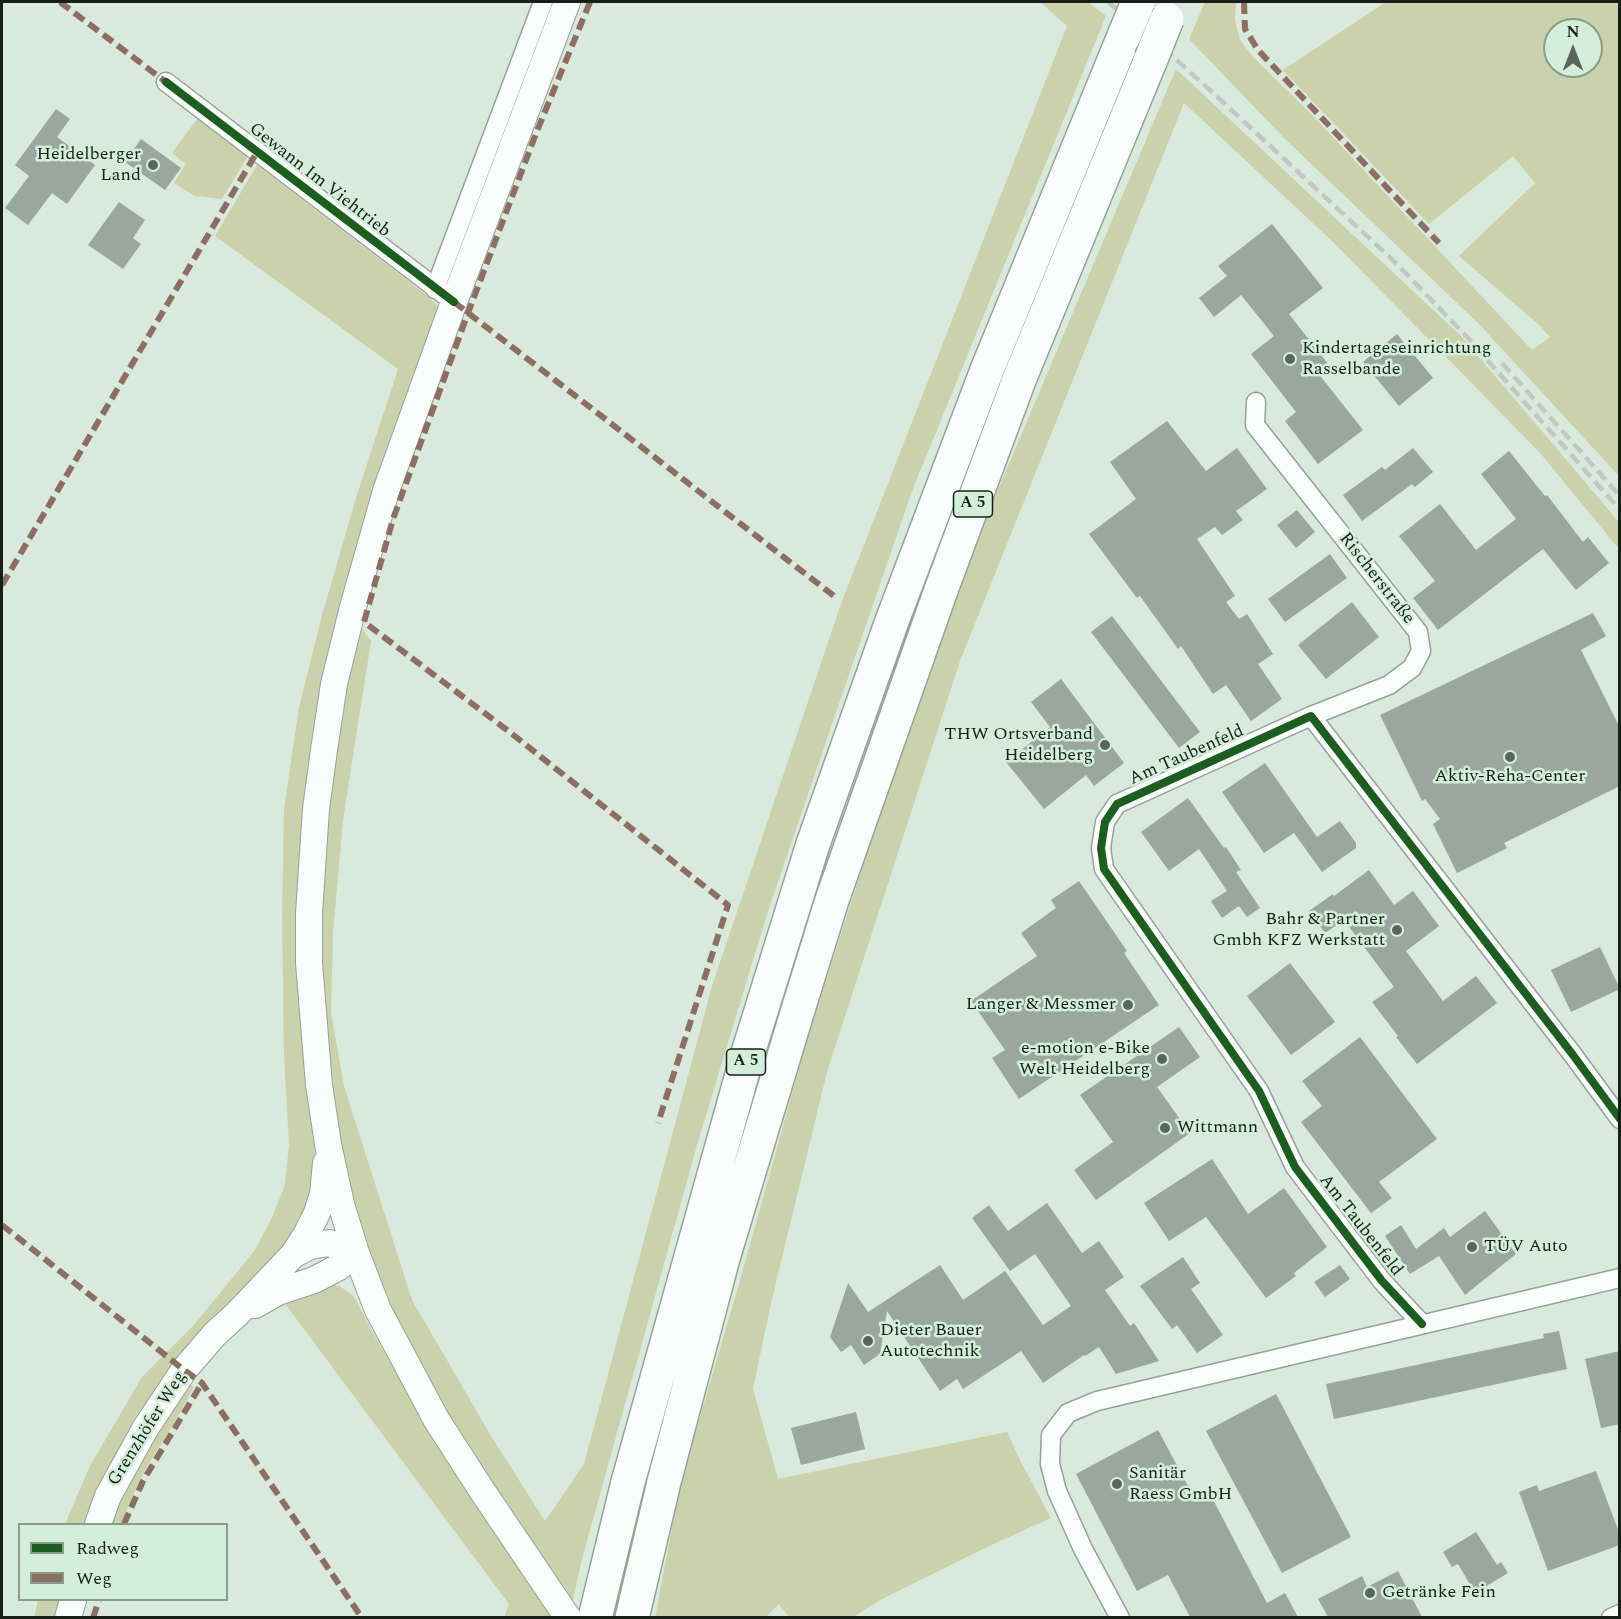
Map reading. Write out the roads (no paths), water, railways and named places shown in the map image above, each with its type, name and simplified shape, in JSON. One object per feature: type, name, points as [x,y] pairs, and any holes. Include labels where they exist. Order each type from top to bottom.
[{"type":"highway","name":"A 5","points":[[586,1617],[627,1482],[735,1099],[813,844],[892,621],[987,370],[1138,2]]},
{"type":"highway","name":"A 5","points":[[632,1617],[667,1471],[723,1258],[832,900],[941,590],[1019,380],[1171,10]]},
{"type":"main road","points":[[567,2],[445,296],[353,607],[336,673],[316,809],[309,913],[309,953],[320,1085],[328,1144],[341,1204],[356,1253],[378,1310],[436,1419],[481,1490],[586,1617]]},
{"type":"main road","points":[[293,1256],[313,1220],[323,1194],[328,1144]]},
{"type":"main road","name":"Grenzhöfer Weg","points":[[98,1523],[108,1496],[144,1429],[184,1370],[215,1334],[236,1316],[293,1256],[310,1246],[329,1243],[356,1253],[339,1268],[314,1280],[278,1292],[236,1316]]},
{"type":"main road","points":[[314,1280],[338,1281],[353,1285],[378,1310]]},
{"type":"main road","points":[[68,1617],[73,1601]]},
{"type":"street","points":[[445,296],[543,2]]},
{"type":"street","name":"Gewann Im Viehtrieb","points":[[166,82],[445,296]]},
{"type":"street","name":"Rischerstraße","points":[[1256,402],[1255,425],[1418,632],[1420,651],[1412,668],[1389,685],[1311,716]]},
{"type":"street","points":[[1311,716],[1620,1119]]},
{"type":"street","name":"Am Taubenfeld","points":[[1311,716],[1117,804],[1104,822],[1101,848],[1104,869],[1259,1091],[1295,1167],[1382,1281],[1422,1324]]},
{"type":"street","points":[[1120,1617],[1083,1549],[1057,1491],[1050,1464],[1051,1435],[1068,1413],[1097,1401],[1620,1278]]},
{"type":"street","points":[[1611,1617],[1620,1614]]},
{"type":"railway","points":[[1108,2],[1140,27],[1211,91],[1396,263],[1467,337],[1620,510]]},
{"type":"railway","points":[[1502,363],[1620,496]]},
{"type":"place","name":"Heidelberger Land","points":[[153,165]]},
{"type":"place","name":"Kindertageseinrichtung Rasselbande","points":[[1290,359]]},
{"type":"place","name":"THW Ortsverband Heidelberg","points":[[1105,745]]},
{"type":"place","name":"Aktiv-Reha-Center","points":[[1510,757]]},
{"type":"place","name":"Bahr & Partner Gmbh KFZ Werkstatt","points":[[1397,930]]},
{"type":"place","name":"Langer & Messmer","points":[[1128,1005]]},
{"type":"place","name":"e-motion e-Bike Welt Heidelberg","points":[[1162,1059]]},
{"type":"place","name":"Wittmann","points":[[1165,1128]]},
{"type":"place","name":"TÜV Auto","points":[[1472,1247]]},
{"type":"place","name":"Dieter Bauer Autotechnik","points":[[868,1341]]},
{"type":"place","name":"Sanitär Raess GmbH","points":[[1117,1484]]},
{"type":"place","name":"Getränke Fein","points":[[1370,1593]]}]
